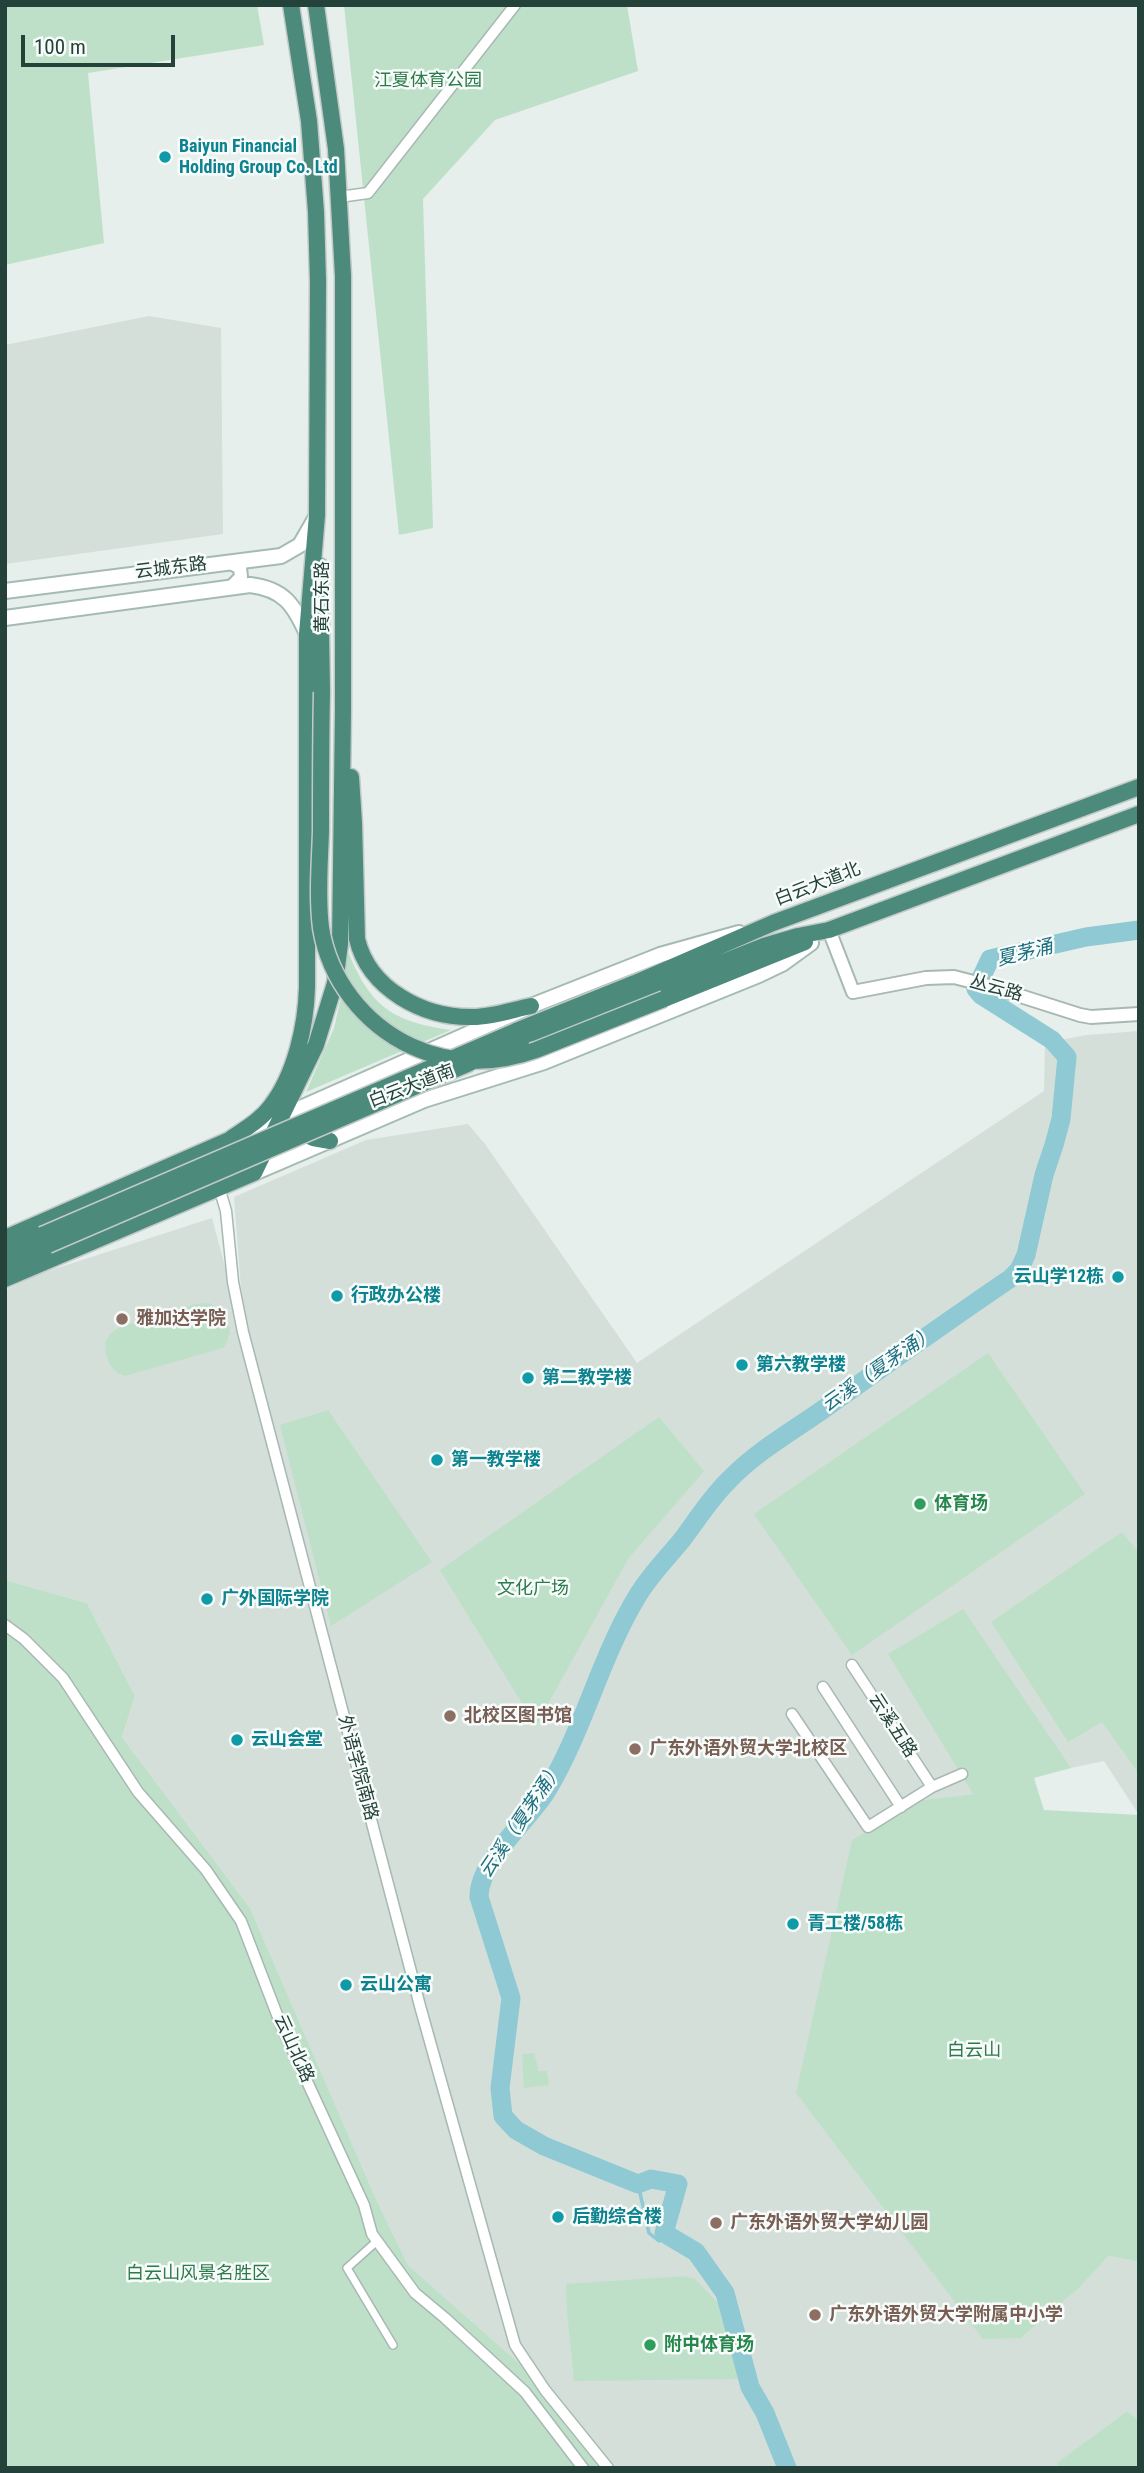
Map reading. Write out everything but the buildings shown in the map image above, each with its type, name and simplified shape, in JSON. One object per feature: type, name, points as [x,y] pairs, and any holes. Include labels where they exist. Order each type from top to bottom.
[{"type":"highway","name":"黄石东路","points":[[229,1140],[257,1120],[271,1106],[279,1092],[295,1058],[304,1027],[307,987],[307,634],[317,515],[318,281],[317,222],[309,121],[291,5]]},
{"type":"highway","name":"黄石东路","points":[[254,1173],[308,1065],[331,999],[339,959],[344,711],[344,306],[333,118],[316,5]]},
{"type":"highway","points":[[317,515],[321,584],[321,928],[333,967],[364,1013],[399,1040],[435,1056],[493,1061],[516,1058],[771,957],[829,930],[1139,814]]},
{"type":"highway","points":[[344,711],[353,801],[355,924],[359,950],[364,961],[390,990],[411,1003],[435,1012],[475,1017],[531,1006]]},
{"type":"highway","name":"白云大道北","points":[[519,1036],[761,928],[1139,787]]},
{"type":"highway","points":[[305,906],[312,920],[319,924],[332,922],[341,910]]},
{"type":"highway","points":[[519,1036],[764,946],[829,930]]},
{"type":"highway","name":"白云大道南","points":[[5,1264],[45,1240],[519,1036]]},
{"type":"highway","points":[[279,1092],[284,1114],[295,1130],[330,1142]]},
{"type":"highway","name":"白云大道南","points":[[5,1238],[229,1140]]},
{"type":"highway","name":"白云大道南","points":[[5,1279],[254,1173]]},
{"type":"highway","name":"白云大道南","points":[[5,1251],[45,1240]]},
{"type":"main road","name":"云城东路","points":[[5,591],[281,556],[305,538],[317,515]]},
{"type":"main road","name":"云城东路","points":[[5,618],[233,585],[261,586],[283,597],[298,614],[307,634]]},
{"type":"main road","name":"白云大道南","points":[[229,1140],[307,1103],[531,1006],[660,955],[761,928]]},
{"type":"main road","name":"白云大道南","points":[[254,1173],[424,1100],[544,1062],[760,975],[789,959],[829,930]]},
{"type":"main road","points":[[307,1103],[305,1117],[309,1128],[330,1142]]},
{"type":"street","points":[[339,197],[368,193],[515,5]]},
{"type":"street","points":[[229,562],[240,568],[240,578],[233,585]]},
{"type":"street","name":"丛云路","points":[[829,930],[853,992],[935,977],[968,980],[1091,1017],[1139,1014]]},
{"type":"street","name":"外语学院南路","points":[[205,1150],[226,1210],[233,1282],[243,1332],[417,1994],[515,2345],[545,2390],[608,2468]]},
{"type":"street","name":"云山北路","points":[[5,1625],[24,1639],[63,1678],[138,1792],[206,1870],[241,1921],[281,2025],[365,2205],[372,2234],[415,2293],[502,2369],[532,2400],[583,2468]]},
{"type":"street","name":"云溪五路","points":[[852,1665],[932,1787]]},
{"type":"street","points":[[823,1686],[901,1807]]},
{"type":"street","points":[[792,1714],[869,1827],[932,1787],[962,1774]]},
{"type":"street","points":[[377,2241],[347,2268],[393,2345]]},
{"type":"street","points":[[532,2400],[545,2390]]},
{"type":"shaded area","points":[[149,316],[221,328],[223,534],[5,564],[5,345]]},
{"type":"shaded area","name":"广东外语外贸大学北校区","points":[[1139,1031],[1139,1815],[1104,1761],[1033,1776],[973,1794],[922,1800],[1021,2338],[1079,2288],[1109,2256],[1139,2262],[1139,2420],[1127,2411],[1058,2463],[1059,2468],[601,2468],[520,2364],[408,2265],[376,2199],[250,1908],[122,1737],[135,1696],[87,1603],[5,1580],[5,1290],[42,1273],[212,1218],[245,1341],[234,1197],[366,1140],[468,1124],[485,1144],[637,1363],[1044,1091],[1045,1043],[1087,1035]]},
{"type":"green space","points":[[5,5],[257,5],[264,45],[88,73],[104,243],[5,265]]},
{"type":"green space","name":"江夏体育公园","points":[[344,5],[627,5],[638,71],[495,120],[423,199],[433,528],[399,535]]},
{"type":"green space","points":[[344,941],[361,979],[382,1005],[410,1021],[451,1030],[306,1092],[334,1028],[341,998]]},
{"type":"green space","points":[[209,1303],[221,1312],[228,1322],[229,1335],[223,1348],[125,1376],[112,1367],[105,1342],[118,1328],[195,1304]]},
{"type":"green space","name":"体育场","points":[[988,1353],[1085,1494],[852,1655],[754,1514]]},
{"type":"green space","points":[[328,1410],[432,1562],[331,1626],[280,1425]]},
{"type":"green space","name":"文化广场","points":[[659,1417],[704,1471],[628,1559],[536,1726],[440,1570]]},
{"type":"green space","points":[[1122,1532],[1139,1553],[1139,1774],[1102,1722],[1068,1742],[991,1622]]},
{"type":"green space","name":"白云山风景名胜区","points":[[5,1580],[87,1603],[135,1696],[122,1737],[250,1908],[376,2199],[408,2265],[520,2364],[601,2468],[5,2468]]},
{"type":"green space","name":"白云山","points":[[963,1609],[1071,1768],[1034,1778],[1044,1810],[1139,1815],[1139,2262],[1109,2256],[1079,2288],[1021,2338],[983,2339],[796,2093],[852,1840],[922,1800],[973,1794],[888,1654]]},
{"type":"green space","points":[[534,2053],[539,2071],[547,2071],[549,2085],[524,2088],[522,2054]]},
{"type":"green space","name":"附中体育场","points":[[684,2276],[695,2279],[718,2303],[740,2379],[574,2381],[566,2284]]},
{"type":"green space","points":[[1127,2411],[1139,2420],[1139,2468],[1059,2468],[1057,2463]]},
{"type":"waterway","name":"云溪（夏茅涌）","points":[[787,2468],[765,2413],[750,2387],[725,2293],[696,2252],[664,2233],[678,2184],[651,2179],[638,2184],[544,2146],[516,2130],[503,2116],[500,2088],[511,1998],[479,1897],[481,1883],[495,1856],[546,1792],[571,1744],[613,1643],[638,1595],[717,1493],[741,1468],[765,1449],[1019,1270],[1026,1255],[1044,1175],[1061,1119],[1067,1057],[1052,1040],[981,995],[976,989],[990,959],[1086,937],[1139,930]]},
{"type":"waterway","points":[[638,2184],[649,2233],[659,2241],[664,2233]]},
{"type":"place","name":"Baiyun Financial Holding Group Co. Ltd","points":[[165,157]]},
{"type":"place","name":"云山学12栋","points":[[1118,1277]]},
{"type":"place","name":"行政办公楼","points":[[337,1296]]},
{"type":"place","name":"雅加达学院","points":[[122,1319]]},
{"type":"place","name":"第六教学楼","points":[[742,1365]]},
{"type":"place","name":"第二教学楼","points":[[528,1378]]},
{"type":"place","name":"第一教学楼","points":[[437,1460]]},
{"type":"place","name":"体育场","points":[[920,1504]]},
{"type":"place","name":"广外国际学院","points":[[207,1599]]},
{"type":"place","name":"北校区图书馆","points":[[450,1716]]},
{"type":"place","name":"云山会堂","points":[[237,1740]]},
{"type":"place","name":"广东外语外贸大学北校区","points":[[635,1749]]},
{"type":"place","name":"青工楼/58栋","points":[[793,1924]]},
{"type":"place","name":"云山公寓","points":[[346,1985]]},
{"type":"place","name":"后勤综合楼","points":[[558,2217]]},
{"type":"place","name":"广东外语外贸大学幼儿园","points":[[716,2223]]},
{"type":"place","name":"广东外语外贸大学附属中小学","points":[[815,2315]]},
{"type":"place","name":"附中体育场","points":[[650,2345]]},
{"type":"water label","name":"夏茅涌","points":[[1025,954]]}]
